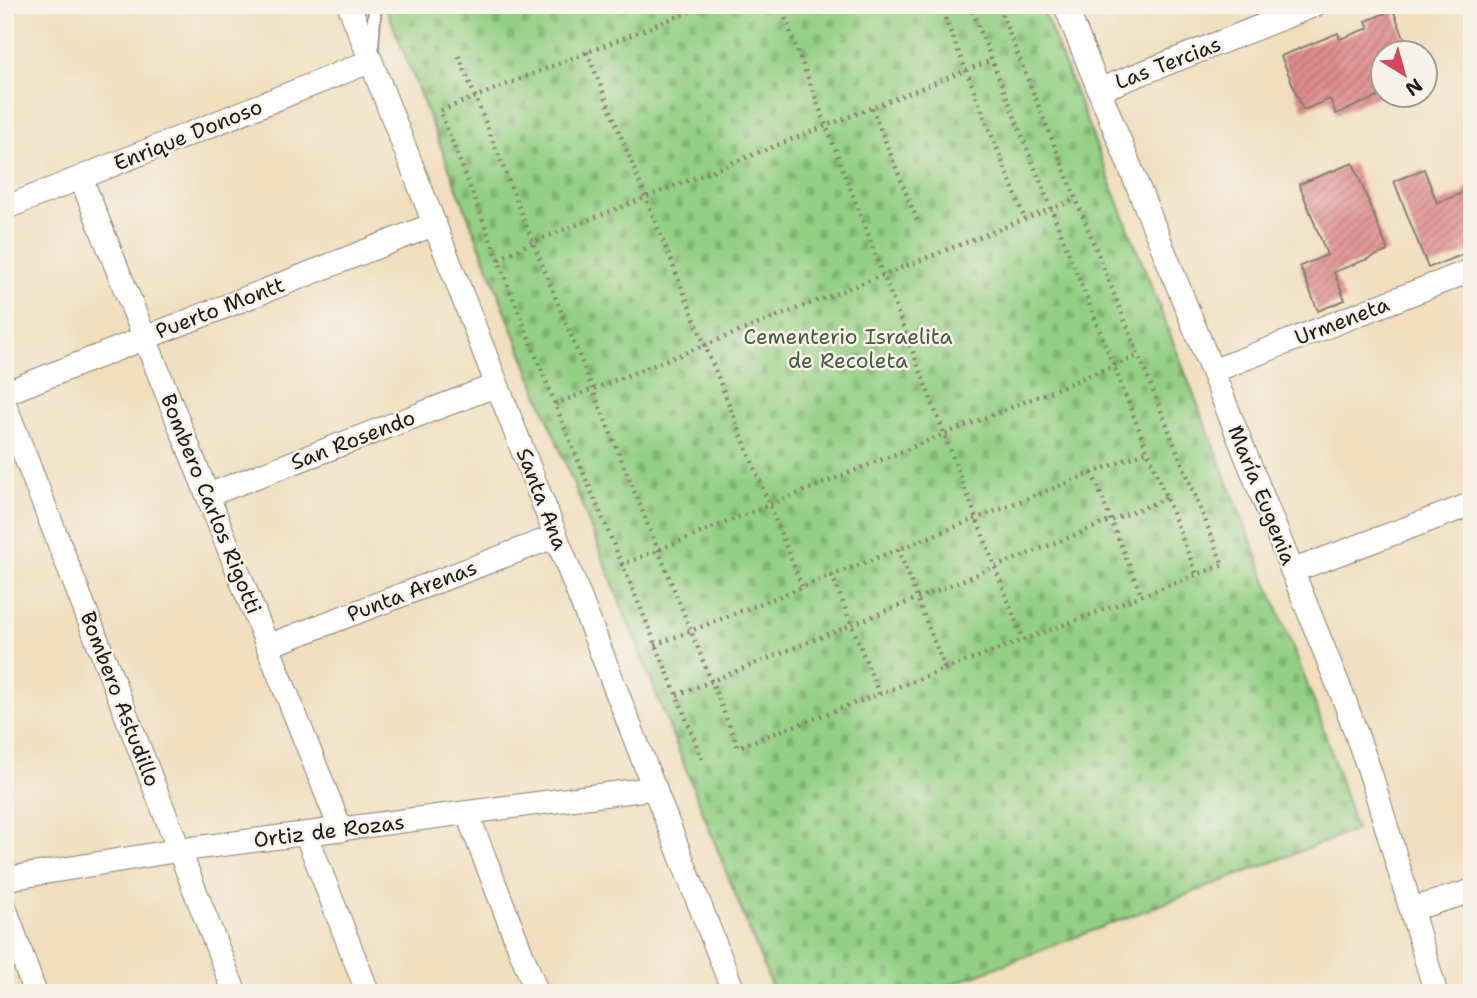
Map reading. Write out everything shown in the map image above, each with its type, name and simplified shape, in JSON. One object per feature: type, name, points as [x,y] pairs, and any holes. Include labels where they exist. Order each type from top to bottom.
[{"type":"street","name":"Santa Ana","points":[[349,5],[734,993]]},
{"type":"street","name":"María Eugenia","points":[[1065,5],[1359,738],[1436,993]]},
{"type":"street","name":"Las Tercias","points":[[1099,90],[1315,5]]},
{"type":"street","name":"Enrique Donoso","points":[[5,208],[371,61]]},
{"type":"street","name":"Bombero Carlos Rigotti","points":[[81,178],[341,830]]},
{"type":"street","name":"Puerto Montt","points":[[5,393],[435,224]]},
{"type":"street","name":"Urmeneta","points":[[1213,371],[1472,270]]},
{"type":"street","name":"San Rosendo","points":[[208,495],[497,385]]},
{"type":"street","name":"Bombero Astudillo","points":[[5,405],[235,993]]},
{"type":"street","points":[[1292,571],[1472,503]]},
{"type":"street","name":"Punta Arenas","points":[[268,646],[556,536]]},
{"type":"street","name":"Ortiz de Rozas","points":[[5,879],[180,850],[654,788]]},
{"type":"street","points":[[467,813],[537,993]]},
{"type":"street","points":[[306,834],[368,993]]},
{"type":"street","points":[[1412,909],[1472,891]]},
{"type":"street","points":[[5,908],[35,993]]},
{"type":"lane","points":[[371,61],[375,5]]},
{"type":"path","points":[[702,760],[555,404],[440,111],[706,5]]},
{"type":"path","points":[[780,5],[1023,640]]},
{"type":"path","points":[[940,5],[1026,219]]},
{"type":"path","points":[[970,5],[1197,575]]},
{"type":"path","points":[[459,57],[738,747],[1223,565],[998,5]]},
{"type":"path","points":[[587,52],[802,586]]},
{"type":"path","points":[[499,259],[533,242],[992,60]]},
{"type":"path","points":[[872,107],[919,225]]},
{"type":"path","points":[[555,404],[1076,199]]},
{"type":"path","points":[[621,565],[1138,356]]},
{"type":"path","points":[[655,645],[1148,451]]},
{"type":"path","points":[[1092,473],[1141,595]]},
{"type":"path","points":[[677,695],[1167,498]]},
{"type":"path","points":[[898,549],[945,669]]},
{"type":"path","points":[[832,575],[879,694]]},
{"type":"green space","name":"Cementerio Israelita de Recoleta","points":[[385,5],[1041,5],[1318,712],[1356,830],[929,993],[774,993]]},
{"type":"building","points":[[1393,10],[1404,38],[1368,38],[1368,101],[1336,114],[1330,99],[1303,110],[1281,56],[1338,33],[1340,39],[1369,28],[1366,21]]},
{"type":"building","points":[[1353,163],[1388,251],[1334,272],[1345,300],[1318,311],[1300,266],[1327,255],[1299,184]]},
{"type":"building","points":[[1424,169],[1437,203],[1465,192],[1464,189],[1472,186],[1472,251],[1428,268],[1394,181]]}]
